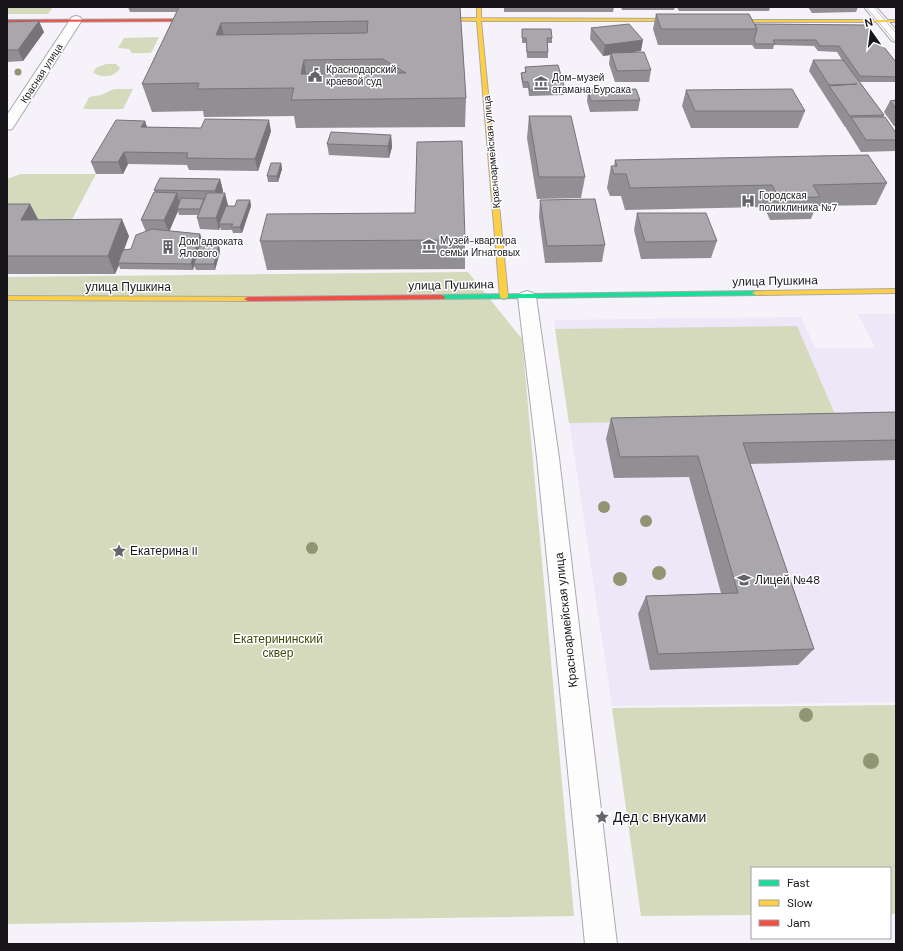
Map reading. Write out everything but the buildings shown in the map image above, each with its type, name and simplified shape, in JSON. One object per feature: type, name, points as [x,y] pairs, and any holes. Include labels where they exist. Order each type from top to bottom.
[{"type":"street","name":"Красноармейская улица","points":[[479,7],[479,28],[516,297],[548,458],[601,944]]},
{"type":"street","points":[[870,7],[896,38]]},
{"type":"street","points":[[7,21],[76,17],[214,20]]},
{"type":"street","name":"Красная улица","points":[[7,126],[76,17]]},
{"type":"street","points":[[425,19],[694,20]]},
{"type":"street","points":[[710,20],[896,22]]},
{"type":"street","name":"улица Пушкина","points":[[7,298],[192,300],[896,291]]},
{"type":"shaded area","name":"Лицей №48","points":[[858,314],[896,314],[896,702],[612,706],[554,320],[801,317],[815,348],[875,348]]},
{"type":"green space","points":[[7,7],[53,7],[48,14],[7,14]]},
{"type":"green space","points":[[159,37],[151,53],[132,53],[129,49],[118,48],[124,38]]},
{"type":"green space","points":[[106,64],[116,64],[120,68],[112,75],[108,76],[100,76],[93,72],[96,68]]},
{"type":"green space","points":[[114,89],[133,89],[123,109],[83,109],[89,97],[101,95]]},
{"type":"green space","points":[[21,174],[96,174],[71,221],[7,221],[7,179]]},
{"type":"green space","name":"Екатерининский сквер","points":[[468,272],[522,339],[574,916],[7,924],[7,277]]},
{"type":"green space","points":[[797,326],[837,419],[569,423],[555,329]]},
{"type":"green space","points":[[896,705],[896,914],[891,914],[891,867],[751,867],[751,915],[641,916],[612,708]]},
{"type":"tram line","points":[[866,7],[896,43]]},
{"type":"tram line","points":[[874,7],[896,33]]},
{"type":"traffic: fast","points":[[441,297],[756,293]]},
{"type":"traffic: slow","points":[[479,7],[479,28],[504,297]]},
{"type":"traffic: slow","points":[[432,19],[684,20]]},
{"type":"traffic: slow","points":[[722,21],[896,21]]},
{"type":"traffic: slow","points":[[756,293],[896,291]]},
{"type":"traffic: slow","points":[[7,298],[248,299]]},
{"type":"traffic: jam","points":[[7,21],[204,20]]},
{"type":"traffic: jam","points":[[248,299],[441,297]]},
{"type":"place","name":"Краснодарский краевой суд","points":[[315,75]]},
{"type":"place","name":"Дом-музей атамана Бурсака","points":[[541,83]]},
{"type":"place","name":"Городская поликлиника №7","points":[[748,201]]},
{"type":"place","name":"Музей-квартира семьи Игнатовых","points":[[429,246]]},
{"type":"place","name":"Дом адвоката Ялового","points":[[168,247]]},
{"type":"place","name":"Екатерина II","points":[[119,551]]},
{"type":"place","name":"Лицей №48","points":[[744,580]]},
{"type":"place","name":"Дед с внуками","points":[[602,817]]}]
